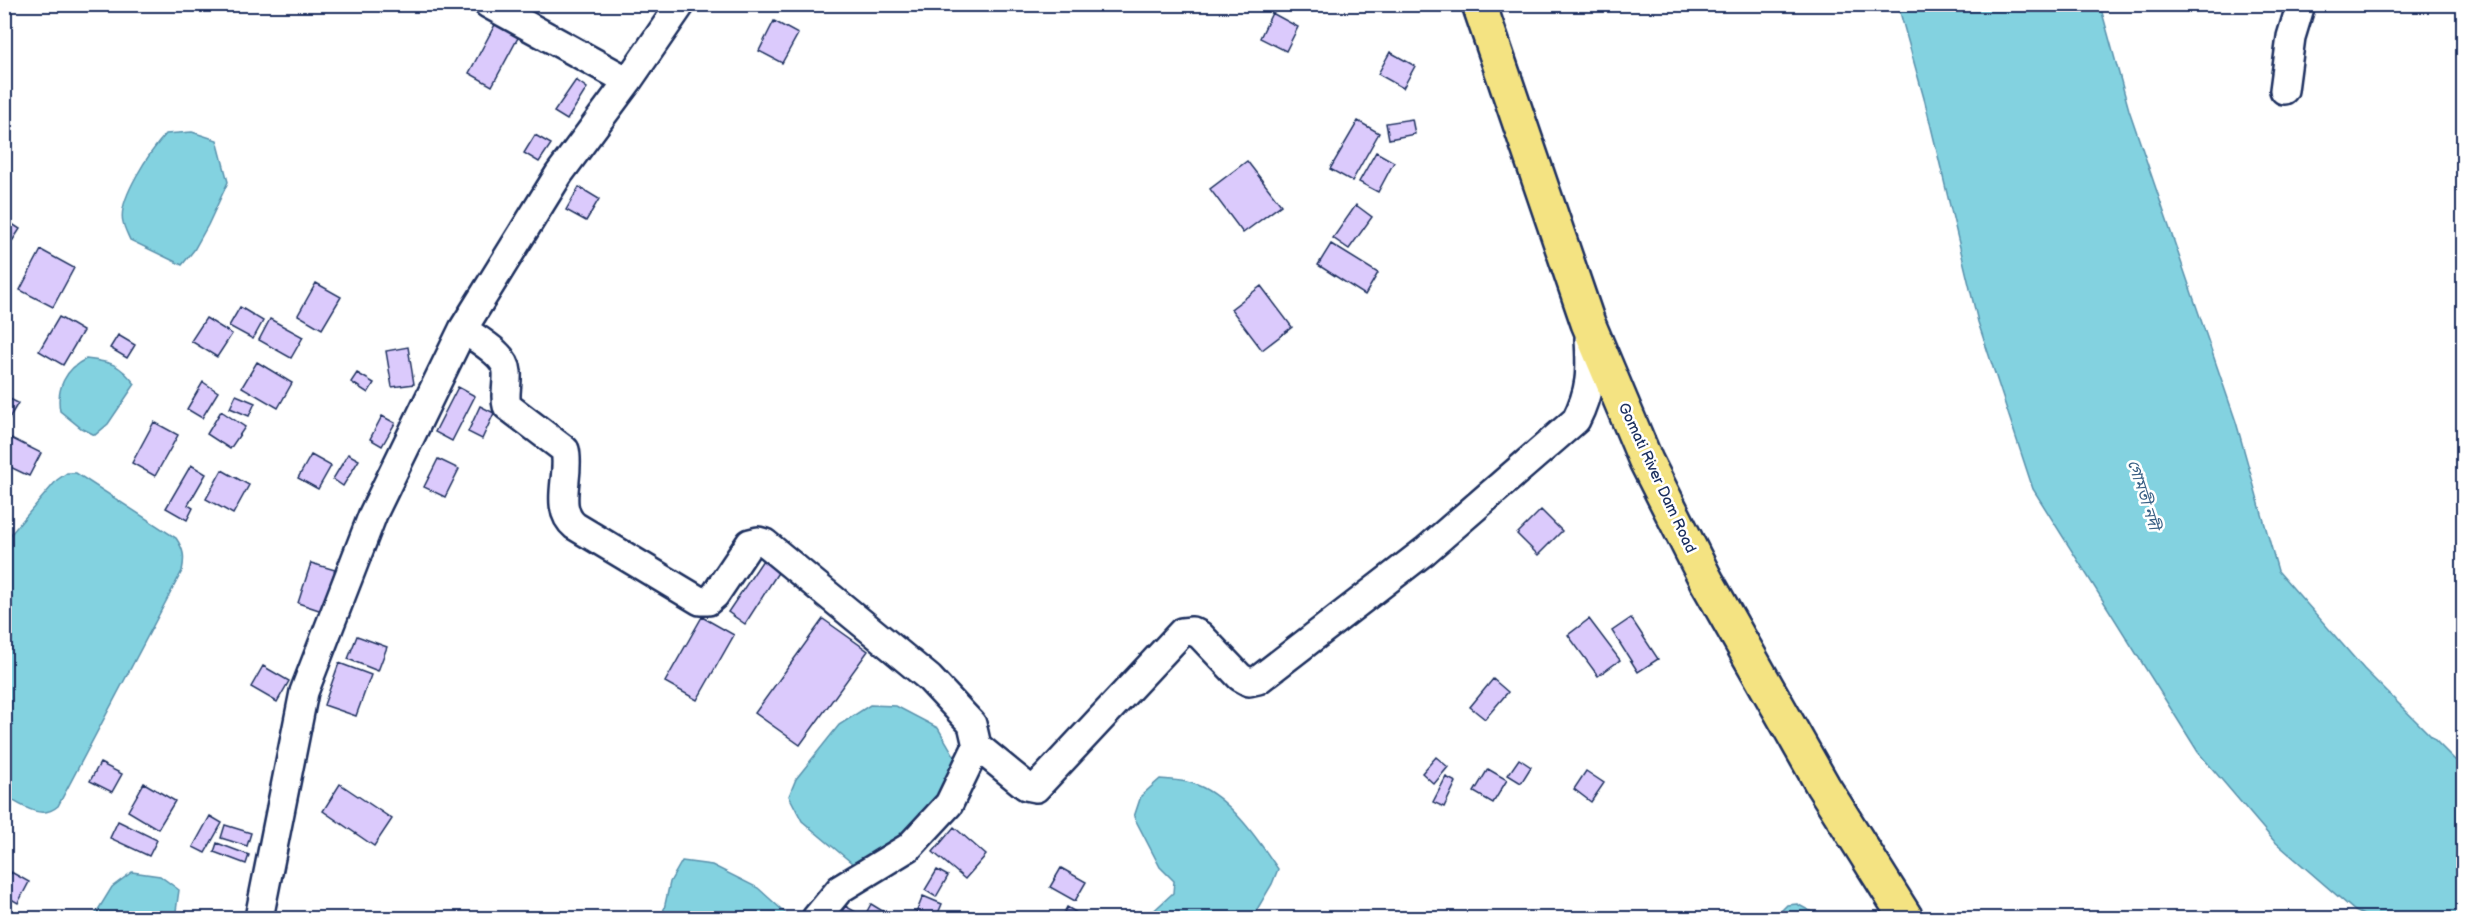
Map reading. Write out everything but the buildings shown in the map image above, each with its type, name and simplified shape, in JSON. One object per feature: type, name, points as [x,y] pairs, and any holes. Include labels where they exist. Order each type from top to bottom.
[{"type":"main road","name":"Gomati River Dam Road","points":[[1479,4],[1588,323],[1646,461],[1706,580],[1898,913]]},
{"type":"street","points":[[488,4],[628,81]]},
{"type":"street","points":[[259,918],[304,692],[373,514],[463,329],[559,174],[628,81],[681,4]]},
{"type":"street","points":[[2284,90],[2291,37],[2301,4]]},
{"type":"street","points":[[463,329],[504,361],[507,371],[505,399],[507,406],[565,450],[568,460],[563,511],[567,519],[575,526],[700,601],[708,601],[715,595],[750,543],[758,541],[765,543],[929,678],[972,724],[977,746],[1026,786],[1036,788],[1182,632],[1192,631],[1200,635],[1240,677],[1249,682],[1258,680],[1425,551],[1576,420],[1586,399],[1592,376],[1588,323]]},
{"type":"street","points":[[816,918],[840,889],[909,847],[949,804],[977,746]]},
{"type":"water","name":"গোমতী নদী","points":[[1898,5],[2100,5],[2129,110],[2236,422],[2278,571],[2364,669],[2455,760],[2463,762],[2463,918],[2370,918],[2355,911],[2274,841],[2198,752],[2033,489],[1978,322],[1925,102]]},
{"type":"water","points":[[192,132],[217,140],[228,182],[208,225],[194,250],[182,265],[130,240],[123,213],[125,201],[137,176],[152,151],[166,134]]},
{"type":"water","points":[[86,359],[114,365],[135,384],[108,424],[95,435],[81,428],[60,411],[59,403],[59,395],[67,374]]},
{"type":"water","points":[[67,473],[76,473],[176,538],[182,550],[183,562],[182,571],[58,806],[45,812],[38,812],[5,796],[5,541],[57,480]]},
{"type":"water","points":[[870,705],[896,706],[938,728],[955,757],[946,792],[895,851],[852,863],[802,821],[789,796],[796,779],[839,725]]},
{"type":"water","points":[[1160,779],[1192,783],[1221,800],[1243,821],[1278,869],[1252,918],[1146,918],[1173,893],[1174,881],[1160,867],[1134,817],[1141,796]]},
{"type":"water","points":[[682,861],[712,865],[758,888],[791,918],[662,918],[670,882]]},
{"type":"water","points":[[132,872],[160,876],[179,890],[175,918],[93,918],[112,887]]},
{"type":"water","points":[[1797,904],[1819,918],[1774,918],[1787,905]]}]
